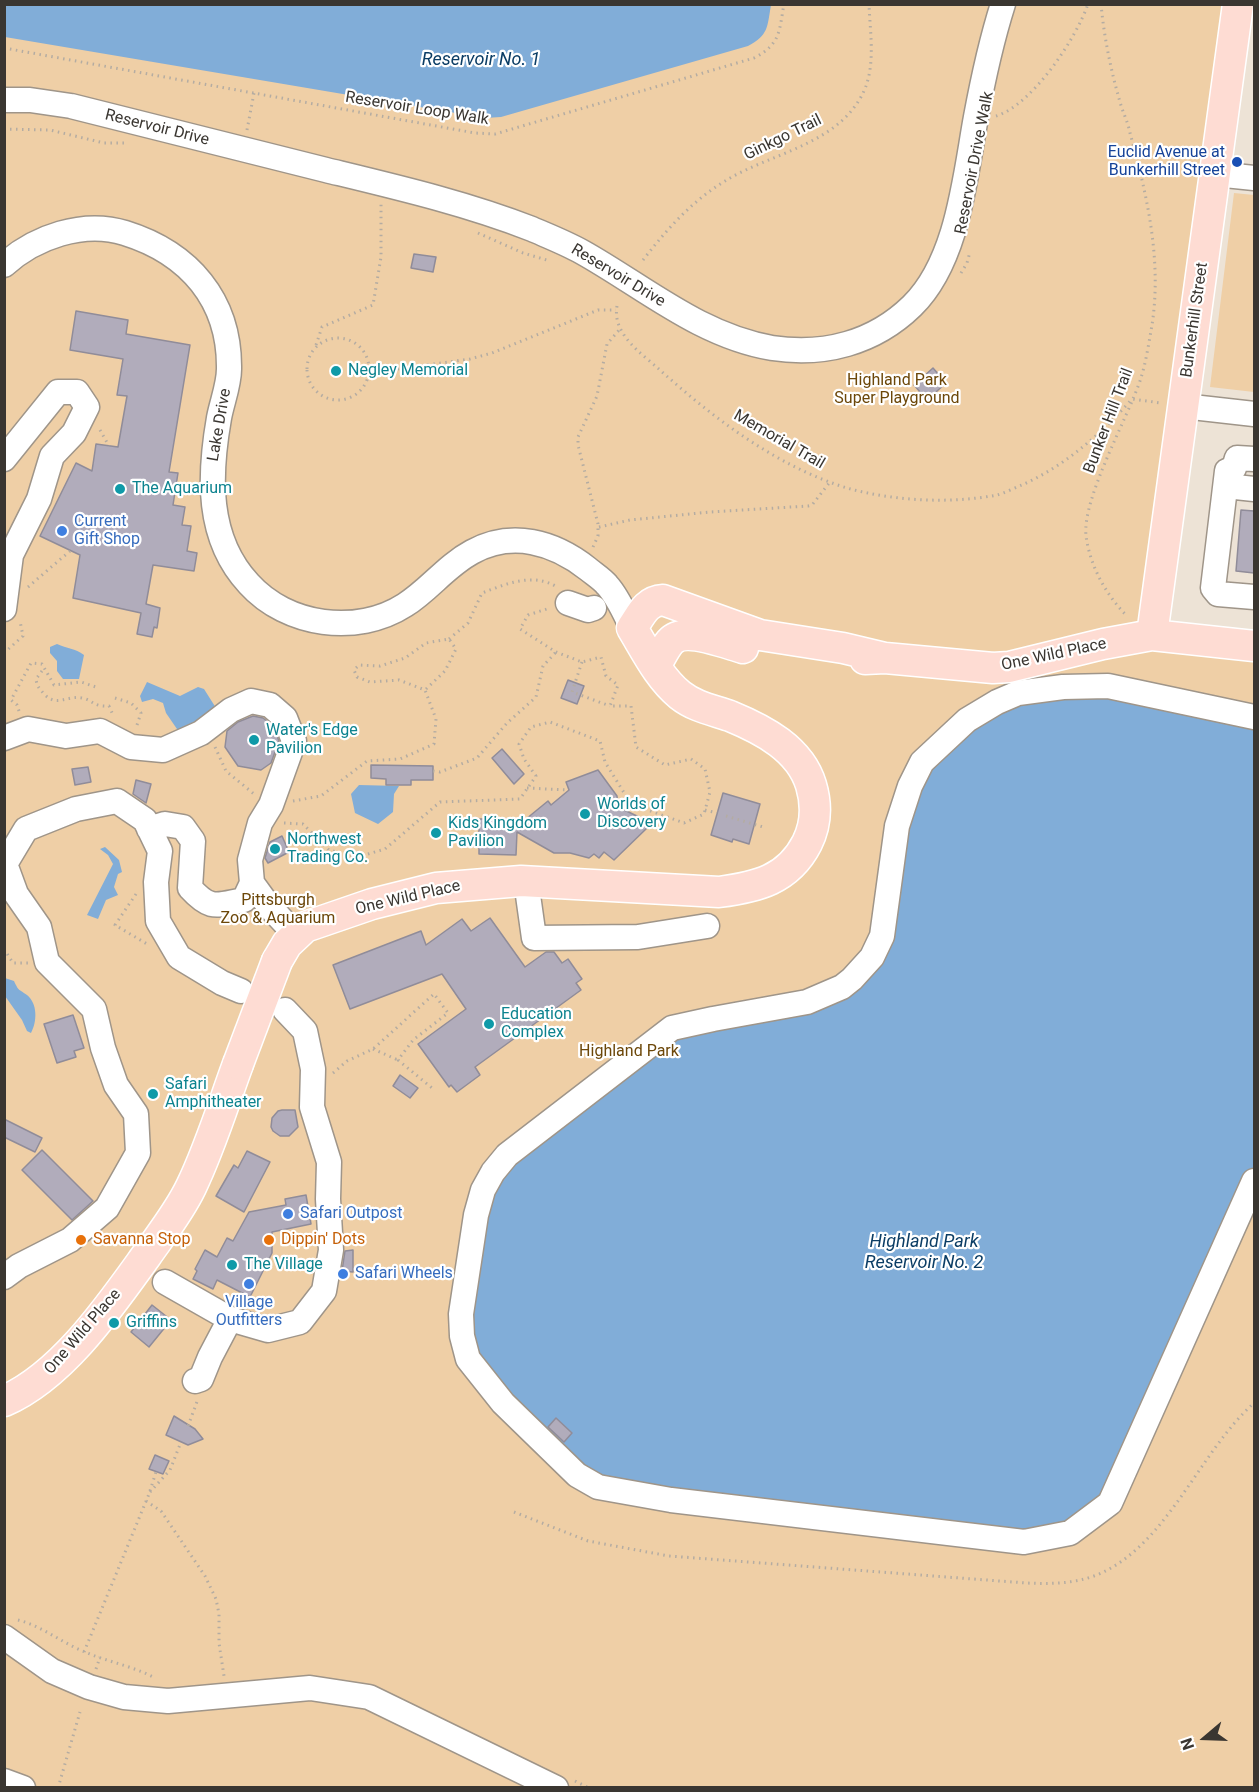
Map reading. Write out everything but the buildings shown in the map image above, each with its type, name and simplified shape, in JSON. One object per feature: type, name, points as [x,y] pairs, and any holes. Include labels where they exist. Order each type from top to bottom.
[{"type":"main road","name":"Bunkerhill Street","points":[[1142,629],[1215,174],[1238,4]]},
{"type":"main road","name":"One Wild Place","points":[[4,1401],[33,1386],[65,1357],[133,1273],[177,1213],[202,1162],[277,961],[287,944],[305,927],[317,921],[410,894],[464,884],[525,881],[719,892],[750,888],[768,881],[794,863],[812,834],[815,815],[813,792],[801,763],[789,750],[762,731],[695,704],[680,695],[655,666],[632,628],[648,603],[663,600],[760,635],[843,648],[885,658]]},
{"type":"main road","name":"One Wild Place","points":[[655,666],[670,642],[676,637],[685,635],[696,635],[774,656],[830,660],[885,658],[993,668],[1009,667],[1102,644],[1142,629],[1254,646]]},
{"type":"street","name":"Reservoir Drive","points":[[4,100],[30,100],[71,106],[431,195],[534,230],[580,251],[681,313],[723,334],[767,347],[798,351],[822,350],[864,339],[894,321],[913,305],[930,284],[941,262],[963,191],[989,120],[989,48],[1003,4]]},
{"type":"street","points":[[1215,174],[1254,178]]},
{"type":"street","name":"Lake Drive","points":[[4,266],[31,245],[54,235],[75,230],[115,230],[140,238],[173,254],[192,271],[211,294],[226,336],[229,369],[212,469],[216,524],[232,561],[248,584],[267,600],[289,613],[311,620],[347,624],[387,615],[423,592],[455,562],[474,551],[495,543],[518,540],[537,542],[557,548],[583,565],[607,584],[632,628]]},
{"type":"street","points":[[4,459],[58,392],[77,392],[87,407],[74,433],[52,456],[39,499],[11,555],[5,609]]},
{"type":"street","points":[[1177,405],[1254,414]]},
{"type":"street","points":[[1254,459],[1239,458],[1235,460],[1234,468],[1227,471],[1213,588],[1218,594],[1254,597]]},
{"type":"street","points":[[1226,486],[1254,489]]},
{"type":"street","points":[[568,603],[588,610],[594,608]]},
{"type":"street","points":[[1254,717],[1108,686],[1063,687],[1018,693],[997,702],[967,720],[922,762],[910,786],[897,826],[882,936],[872,957],[852,979],[842,987],[807,1002],[672,1028],[507,1155],[493,1172],[483,1190],[476,1215],[461,1314],[462,1336],[468,1359],[503,1403],[577,1475],[598,1487],[671,1500],[1024,1542],[1070,1533],[1110,1503],[1254,1181]]},
{"type":"street","points":[[4,738],[28,729],[66,735],[100,731],[132,743],[163,750],[201,733],[231,710],[251,701],[270,705],[285,718],[294,741],[250,860],[252,883],[244,900],[217,905],[203,902],[190,888],[193,841],[183,826],[165,824],[149,829]]},
{"type":"street","points":[[4,1277],[19,1266],[70,1240],[107,1208],[138,1153],[136,1114],[116,1085],[103,1048],[94,1009],[47,962],[39,927],[16,894],[5,864],[26,830],[76,809],[117,801],[145,820],[160,851],[156,882],[158,921],[179,957],[222,983],[241,991]]},
{"type":"street","points":[[525,881],[534,938],[638,937],[707,926]]},
{"type":"street","points":[[252,883],[268,905],[296,935]]},
{"type":"street","points":[[165,1282],[230,1320],[268,1330],[300,1322],[324,1291],[331,1251],[328,1199],[329,1162],[312,1107],[313,1069],[305,1031],[285,1010]]},
{"type":"street","points":[[195,1381],[201,1379],[230,1320]]},
{"type":"street","points":[[9,1628],[52,1671],[89,1687],[124,1697],[168,1701],[310,1688],[369,1697],[556,1788]]},
{"type":"street","points":[[4,1781],[23,1788]]},
{"type":"path","name":"Reservoir Loop Walk","points":[[4,48],[475,133],[495,134],[754,58],[772,46],[779,33],[784,4]]},
{"type":"path","name":"Ginkgo Trail","points":[[643,260],[665,232],[702,198],[725,181],[818,138],[838,124],[854,106],[865,88],[871,70],[869,4]]},
{"type":"path","points":[[989,120],[1022,99],[1056,63],[1071,40],[1088,4]]},
{"type":"path","name":"Bunker Hill Trail","points":[[1101,4],[1113,75],[1130,130],[1156,260],[1152,324],[1141,378],[1091,502],[1086,536],[1093,560],[1108,594],[1142,629]]},
{"type":"path","points":[[248,126],[254,93]]},
{"type":"path","name":"Reservoir Drive Walk","points":[[989,120],[999,104]]},
{"type":"path","points":[[316,347],[322,327],[373,305],[381,257],[381,200]]},
{"type":"path","name":"Reservoir Drive Walk","points":[[955,282],[967,263],[972,242]]},
{"type":"path","name":"Memorial Trail","points":[[368,374],[481,356],[598,310],[616,308],[615,315],[620,329],[633,346],[703,408],[741,435],[789,463],[831,482],[883,495],[919,499],[998,495],[1036,479],[1095,438],[1132,399]]},
{"type":"path","points":[[583,565],[598,536],[599,527],[578,446],[578,437],[597,396],[607,344],[620,329]]},
{"type":"path","points":[[334,338],[355,343],[362,350],[367,359],[368,374],[362,388],[355,395],[336,400],[318,393],[311,386],[307,376],[307,365],[316,347],[334,338]]},
{"type":"path","points":[[1132,399],[1177,405]]},
{"type":"path","points":[[599,527],[630,520],[699,513],[808,507],[831,482]]},
{"type":"path","points":[[4,653],[23,636],[19,617],[5,609],[70,551]]},
{"type":"path","points":[[266,814],[321,796],[367,761],[400,759],[434,744],[436,719],[425,690],[399,680],[370,682],[357,676],[354,670],[359,665],[380,666],[405,658],[426,643],[449,639],[468,623],[482,593],[507,584],[534,579],[550,583],[564,592],[568,603],[528,615],[520,629],[556,652],[582,662],[602,657],[606,676],[618,685],[610,706]]},
{"type":"path","points":[[425,690],[445,672],[456,649],[449,639]]},
{"type":"path","points":[[433,771],[441,772],[477,758],[507,723],[536,697],[543,666],[556,652]]},
{"type":"path","points":[[214,746],[226,771],[249,791],[266,814],[303,824],[329,850],[358,857],[385,849],[440,802],[520,799],[536,776],[524,759],[519,744],[531,727],[550,722],[600,741],[604,762],[631,804],[684,823],[704,814],[710,792],[705,769],[691,759],[665,765],[636,747],[631,705],[610,706],[572,692],[582,662]]},
{"type":"path","points":[[20,713],[17,705],[10,700],[31,663],[42,664],[54,685],[81,682],[96,687]]},
{"type":"path","points":[[42,671],[36,679],[37,686],[50,700],[82,698],[99,707],[109,706],[132,743]]},
{"type":"path","points":[[115,698],[131,703],[141,713],[132,743]]},
{"type":"path","points":[[367,761],[375,765]]},
{"type":"path","points":[[527,788],[568,790]]},
{"type":"path","points":[[616,791],[623,792]]},
{"type":"path","points":[[705,810],[717,813]]},
{"type":"path","points":[[726,816],[763,827]]},
{"type":"path","points":[[4,949],[13,963],[47,962]]},
{"type":"path","points":[[328,1077],[347,1061],[373,1048],[434,994],[448,1014],[412,1040],[398,1060]]},
{"type":"path","points":[[373,1048],[398,1060],[432,1088]]},
{"type":"path","points":[[149,1494],[170,1470],[181,1442]]},
{"type":"path","points":[[84,1652],[156,1472]]},
{"type":"path","points":[[146,1501],[161,1510],[205,1576],[216,1599],[224,1681]]},
{"type":"path","points":[[9,1628],[30,1623],[84,1652],[141,1671],[157,1679]]},
{"type":"path","points":[[96,1669],[100,1657]]},
{"type":"path","points":[[58,1788],[80,1712]]},
{"type":"green space","name":"Highland Park","points":[[5,5],[1238,5],[1152,635],[1254,646],[1254,1787],[5,1788]]},
{"type":"green space","points":[[1234,193],[1254,195],[1254,392],[1210,387]]},
{"type":"water","name":"Reservoir No. 1","points":[[4,5],[771,5],[766,30],[760,38],[748,46],[501,117],[485,118],[5,37]]},
{"type":"water","points":[[57,644],[84,655],[79,679],[63,679],[57,671],[57,661],[50,653],[50,647]]},
{"type":"water","points":[[147,682],[180,696],[198,687],[204,689],[216,708],[184,731],[177,729],[166,713],[163,703],[153,699],[142,702],[140,696]]},
{"type":"water","name":"Highland Park Reservoir No. 2","points":[[1095,696],[1254,723],[1254,1169],[1106,1492],[1081,1517],[1036,1532],[622,1484],[582,1468],[490,1377],[470,1335],[483,1213],[503,1168],[676,1036],[869,972],[911,803],[936,758],[1006,705]]},
{"type":"water","points":[[359,785],[399,786],[394,794],[393,812],[378,824],[355,813],[351,794]]},
{"type":"water","points":[[105,847],[119,860],[122,872],[118,874],[114,887],[118,895],[106,900],[98,919],[87,915],[113,864],[108,855],[100,849]]},
{"type":"water","points":[[5,978],[14,981],[18,989],[33,1003],[35,1019],[31,1033],[27,1031],[5,996]]},
{"type":"place","name":"Euclid Avenue at Bunkerhill Street","points":[[1237,162]]},
{"type":"place","name":"Negley Memorial","points":[[336,371]]},
{"type":"place","name":"The Aquarium","points":[[120,489]]},
{"type":"place","name":"Current Gift Shop","points":[[62,531]]},
{"type":"place","name":"Water's Edge Pavilion","points":[[254,740]]},
{"type":"place","name":"Worlds of Discovery","points":[[585,814]]},
{"type":"place","name":"Kids Kingdom Pavilion","points":[[436,833]]},
{"type":"place","name":"Northwest Trading Co.","points":[[275,849]]},
{"type":"place","name":"Education Complex","points":[[489,1024]]},
{"type":"place","name":"Safari Amphitheater","points":[[153,1094]]},
{"type":"place","name":"Safari Outpost","points":[[288,1214]]},
{"type":"place","name":"Savanna Stop","points":[[81,1240]]},
{"type":"place","name":"Dippin' Dots","points":[[269,1240]]},
{"type":"place","name":"The Village","points":[[232,1265]]},
{"type":"place","name":"Safari Wheels","points":[[343,1274]]},
{"type":"place","name":"Village Outfitters","points":[[249,1284]]},
{"type":"place","name":"Griffins","points":[[114,1323]]},
{"type":"park label","name":"Highland Park Super Playground","points":[[897,390]]},
{"type":"park label","name":"Pittsburgh Zoo & Aquarium","points":[[278,910]]}]
